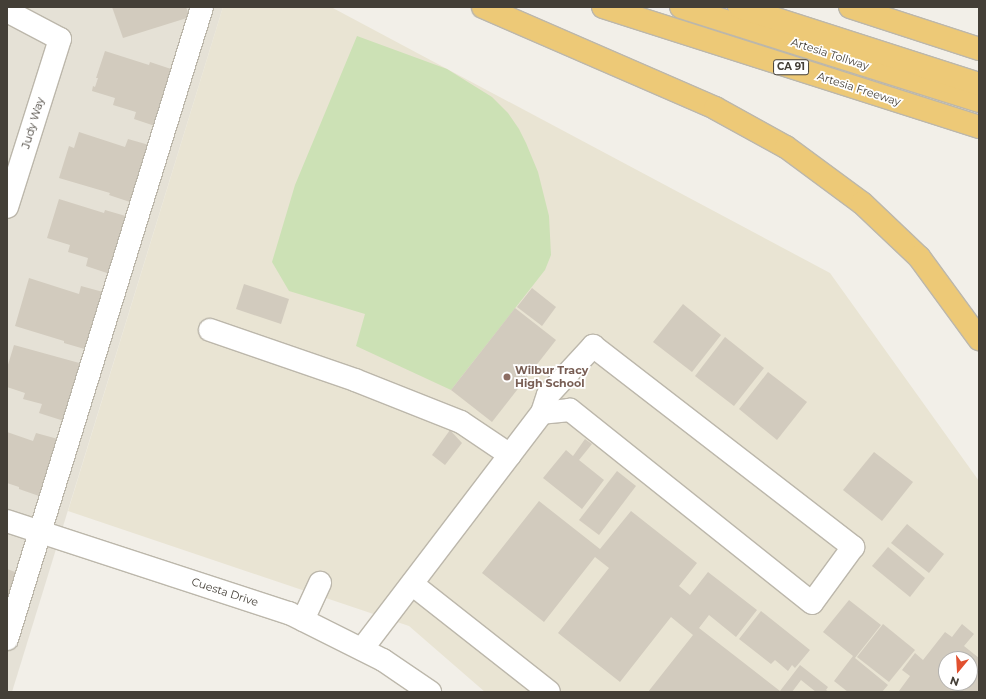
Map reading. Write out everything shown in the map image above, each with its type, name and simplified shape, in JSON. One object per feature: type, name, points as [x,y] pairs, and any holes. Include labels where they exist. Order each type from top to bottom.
[{"type":"highway","points":[[483,7],[715,108],[786,147],[862,203],[920,257],[979,339]]},
{"type":"highway","name":"Artesia Freeway","points":[[602,7],[979,127]]},
{"type":"highway","name":"Artesia Tollway","points":[[681,7],[979,101]]},
{"type":"highway","name":"Artesia Tollway","points":[[739,7],[979,84]]},
{"type":"highway","points":[[850,7],[979,49]]},
{"type":"street","points":[[7,639],[202,7]]},
{"type":"street","name":"Judy Way","points":[[7,11],[60,39],[7,207]]},
{"type":"street","points":[[210,330],[355,380],[461,422],[510,455]]},
{"type":"street","points":[[362,649],[542,413],[548,395],[593,346],[853,547],[812,603],[570,410],[542,413]]},
{"type":"street","name":"Cuesta Drive","points":[[7,521],[289,613],[383,660],[430,692]]},
{"type":"street","points":[[303,620],[320,583]]},
{"type":"street","points":[[412,584],[549,692]]},
{"type":"shaded area","points":[[7,7],[223,7],[12,692],[7,692]]},
{"type":"shaded area","name":"Wilbur Tracy High School","points":[[223,7],[331,7],[830,273],[979,481],[979,692],[485,692],[409,626],[68,511]]},
{"type":"green space","points":[[357,36],[447,69],[492,97],[508,113],[519,129],[538,172],[549,216],[551,255],[545,270],[451,390],[356,346],[365,314],[289,291],[272,262],[295,185]]},
{"type":"building","points":[[112,7],[186,7],[190,17],[123,38]]},
{"type":"building","points":[[105,51],[149,65],[150,62],[174,70],[155,126],[134,119],[136,112],[113,105],[115,98],[92,91],[98,78],[96,78]]},
{"type":"building","points":[[79,132],[125,147],[128,139],[149,145],[133,203],[109,195],[110,193],[59,178],[69,146],[74,148]]},
{"type":"building","points":[[59,199],[104,213],[105,210],[129,217],[110,274],[86,266],[88,258],[68,252],[70,245],[47,238]]},
{"type":"building","points":[[29,278],[79,294],[81,286],[103,292],[88,350],[15,326]]},
{"type":"building","points":[[244,284],[289,299],[281,324],[236,309]]},
{"type":"building","points":[[532,288],[556,307],[542,326],[517,307]]},
{"type":"building","points":[[683,304],[721,335],[692,372],[653,342]]},
{"type":"building","points":[[515,308],[556,340],[492,422],[451,390]]},
{"type":"building","points":[[725,337],[764,368],[734,406],[695,376]]},
{"type":"building","points":[[14,345],[83,364],[64,421],[39,413],[42,404],[23,399],[25,393],[7,387],[7,368]]},
{"type":"building","points":[[768,372],[807,402],[777,440],[739,409]]},
{"type":"building","points":[[450,430],[462,443],[445,465],[432,455]]},
{"type":"building","points":[[7,432],[33,441],[36,433],[58,439],[42,497],[7,483]]},
{"type":"building","points":[[585,439],[592,444],[579,460],[604,480],[582,509],[543,478],[566,450],[573,456]]},
{"type":"building","points":[[874,452],[913,482],[882,521],[843,490]]},
{"type":"building","points":[[617,471],[636,486],[599,535],[579,520]]},
{"type":"building","points":[[539,501],[600,549],[631,511],[697,563],[679,586],[690,595],[708,572],[757,610],[736,637],[709,615],[699,628],[780,691],[800,665],[828,687],[826,690],[829,692],[816,692],[801,680],[792,692],[648,692],[693,635],[671,617],[620,682],[558,633],[609,568],[595,557],[544,622],[482,573]]},
{"type":"building","points":[[907,524],[944,554],[929,573],[891,543]]},
{"type":"building","points":[[888,547],[925,578],[910,597],[872,566]]},
{"type":"building","points":[[7,569],[18,573],[7,606]]},
{"type":"building","points":[[849,600],[881,625],[855,658],[888,685],[882,692],[848,692],[834,681],[853,656],[823,632]]},
{"type":"building","points":[[761,611],[810,650],[795,668],[792,665],[788,671],[775,660],[771,664],[739,639]]},
{"type":"building","points":[[883,624],[915,650],[889,682],[857,657]]},
{"type":"building","points":[[962,624],[974,634],[964,646],[970,651],[938,651],[938,691],[978,691],[978,657],[979,692],[899,691],[910,676],[902,670],[915,653],[923,660],[945,632],[952,637]]},
{"type":"place","name":"Wilbur Tracy High School","points":[[507,377]]}]
